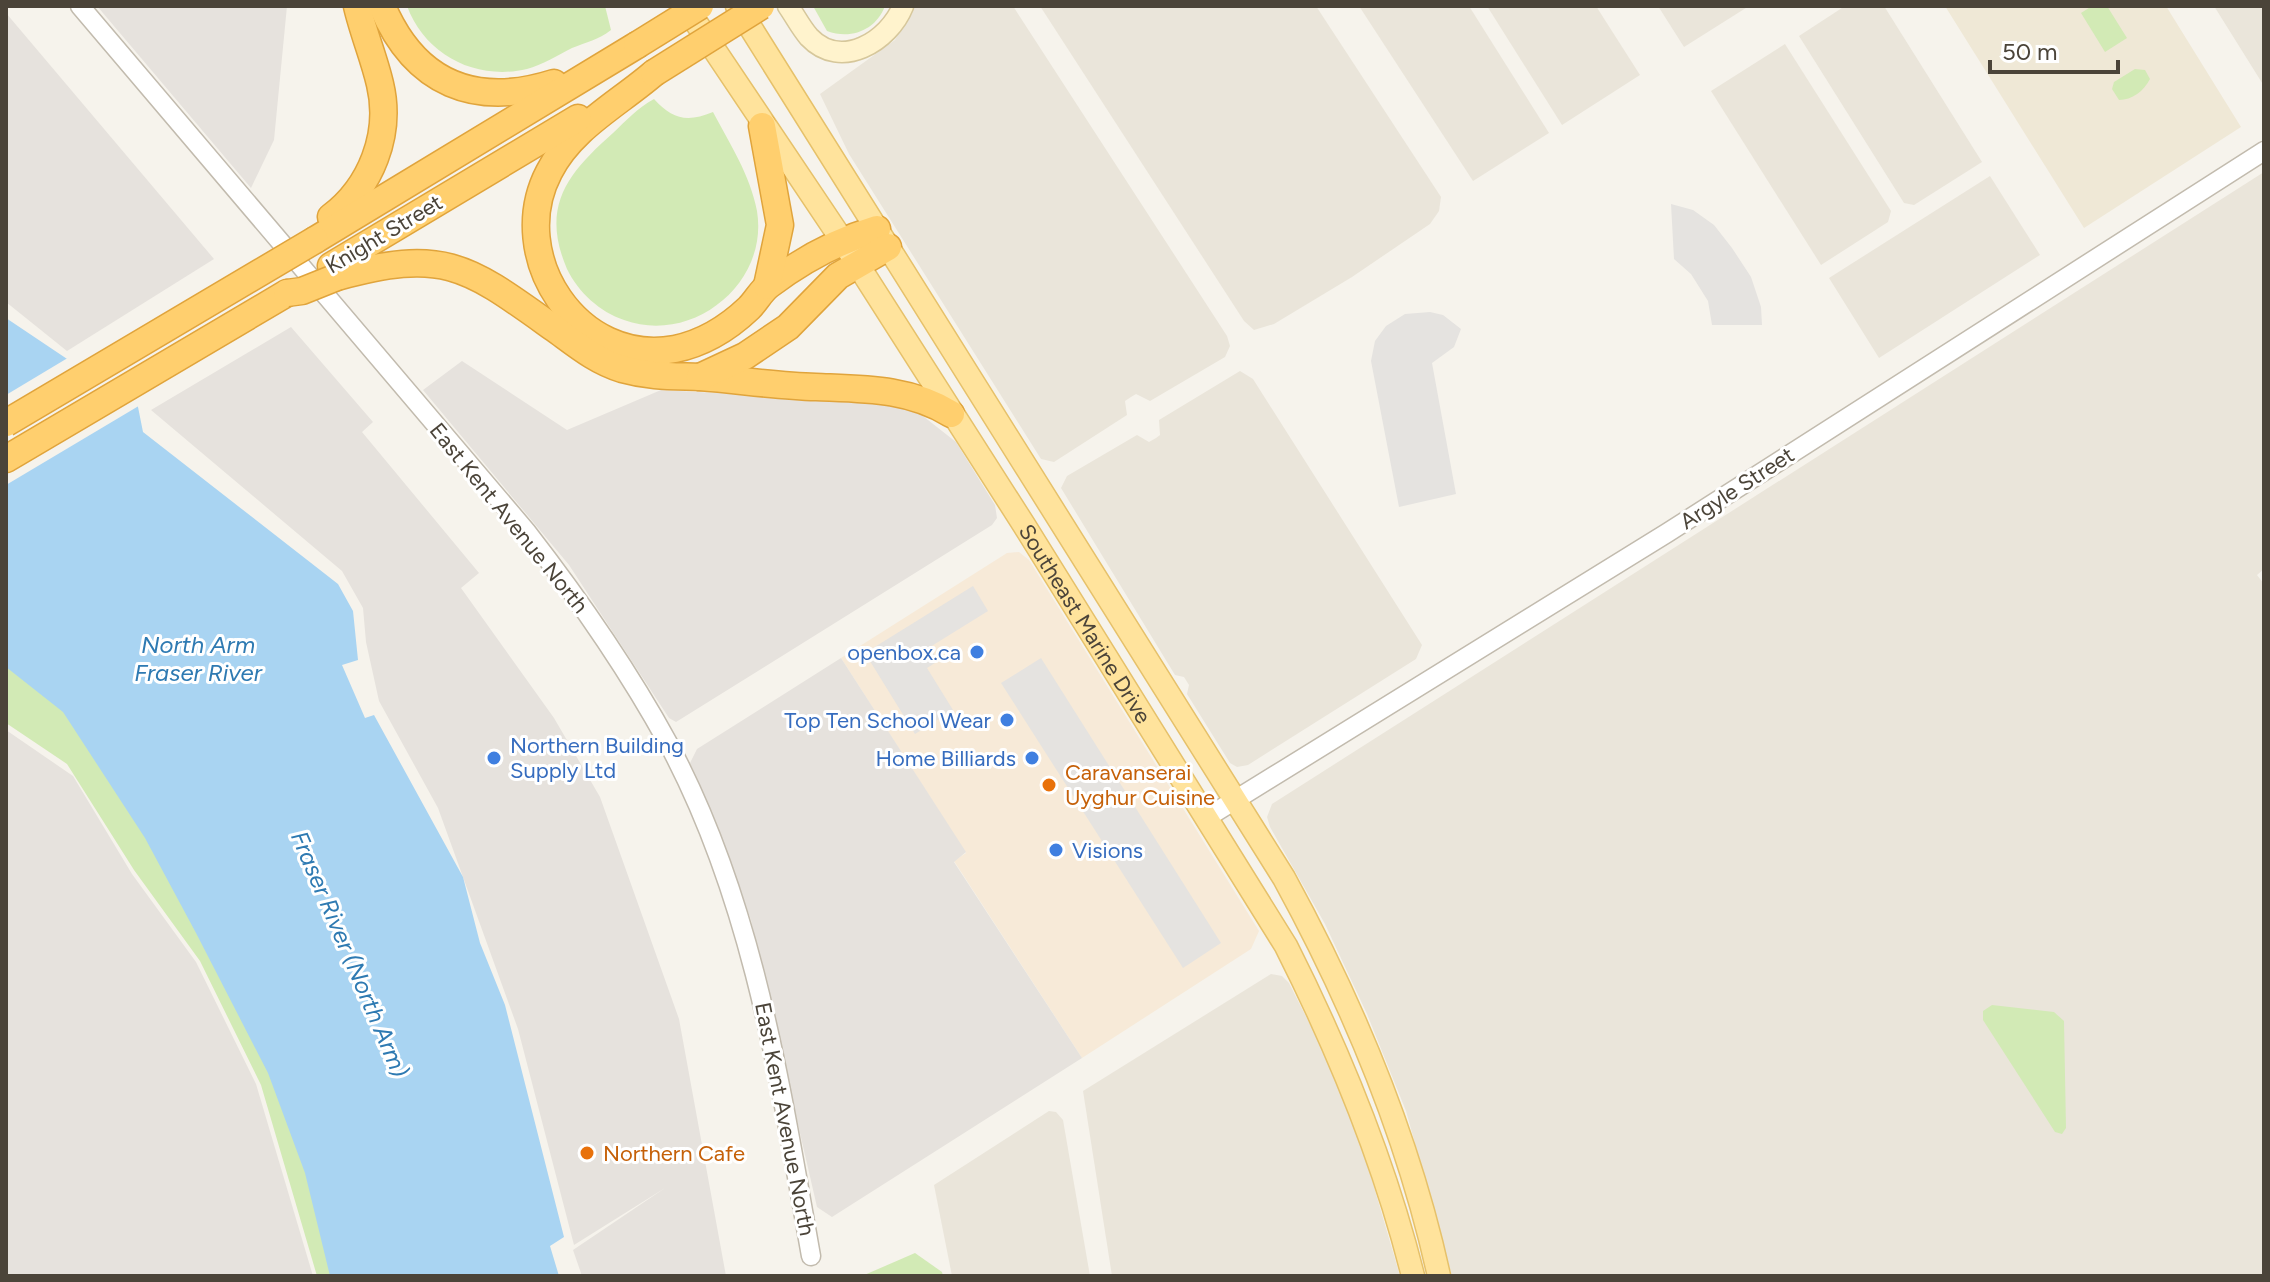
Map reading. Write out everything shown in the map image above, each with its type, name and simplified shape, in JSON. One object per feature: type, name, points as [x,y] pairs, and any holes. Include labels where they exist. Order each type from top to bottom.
[{"type":"highway","points":[[315,240],[325,222],[364,184],[384,120],[381,86],[357,6]]},
{"type":"highway","points":[[382,6],[392,28],[419,62],[442,81],[486,93],[525,92],[555,83],[588,62],[637,45]]},
{"type":"highway","name":"Knight Street","points":[[6,423],[700,6]]},
{"type":"highway","name":"Knight Street","points":[[334,271],[761,6]]},
{"type":"highway","points":[[654,73],[576,133],[560,151],[540,189],[533,229],[539,260],[555,295],[572,316],[600,336],[626,345],[672,349],[698,343],[728,326],[767,286],[842,240],[882,238]]},
{"type":"highway","points":[[762,126],[780,225],[767,286]]},
{"type":"highway","points":[[700,377],[745,356],[788,327],[838,276],[857,265],[882,238]]},
{"type":"highway","points":[[6,459],[287,293],[302,291],[334,271],[397,263],[431,263],[461,269],[485,279],[598,361],[663,379],[700,377],[736,383],[878,390],[919,397],[951,414]]},
{"type":"main road","name":"Southeast Marine Drive","points":[[685,6],[762,126],[842,240],[1286,946],[1321,1015],[1371,1133],[1413,1276]]},
{"type":"main road","name":"Southeast Marine Drive","points":[[737,6],[1238,800],[1312,930],[1354,1017],[1395,1117],[1439,1276]]},
{"type":"main road","points":[[788,6],[813,40],[831,49],[855,52],[887,35],[903,6]]},
{"type":"street","name":"East Kent Avenue North","points":[[80,6],[526,531],[567,584],[637,688],[669,746],[702,820],[751,955],[770,1031],[811,1256]]},
{"type":"street","name":"Argyle Street","points":[[1206,818],[1667,533],[2264,151]]},
{"type":"shaded area","points":[[97,6],[287,6],[274,140],[251,188]]},
{"type":"shaded area","points":[[913,6],[1013,6],[1227,336],[1230,346],[1225,357],[1150,401],[1136,394],[1131,397],[1125,401],[1127,415],[1054,462],[1041,459],[849,154],[820,94],[895,40]]},
{"type":"shaded area","points":[[1040,6],[1316,6],[1441,197],[1439,211],[1430,224],[1352,277],[1274,324],[1254,330],[1244,321]]},
{"type":"shaded area","points":[[1359,6],[1469,6],[1549,133],[1473,181]]},
{"type":"shaded area","points":[[1487,6],[1596,6],[1640,75],[1562,125]]},
{"type":"shaded area","points":[[1658,6],[1749,6],[1684,47]]},
{"type":"shaded area","points":[[1845,6],[1884,6],[1982,162],[1914,205],[1904,203],[1799,36]]},
{"type":"shaded area","points":[[1945,6],[2166,6],[2241,127],[2084,228]]},
{"type":"shaded area","points":[[2214,6],[2264,6],[2264,86]]},
{"type":"shaded area","points":[[6,13],[214,259],[67,351],[6,302]]},
{"type":"shaded area","points":[[1785,44],[1891,211],[1888,222],[1821,265],[1711,91]]},
{"type":"shaded area","points":[[2264,172],[2264,569],[2257,575],[2264,584],[2264,1276],[1452,1276],[1406,1111],[1367,1014],[1325,924],[1270,827],[1267,817],[1272,804]]},
{"type":"shaded area","points":[[1990,176],[2040,255],[1879,358],[1829,278]]},
{"type":"shaded area","points":[[1671,204],[1693,210],[1714,225],[1732,248],[1751,277],[1761,307],[1762,325],[1712,325],[1708,301],[1691,274],[1674,259]]},
{"type":"shaded area","points":[[1430,312],[1443,315],[1461,329],[1454,347],[1432,363],[1456,494],[1399,507],[1371,361],[1375,341],[1386,326],[1405,314]]},
{"type":"shaded area","name":"Northern Building Supply Ltd","points":[[291,327],[373,422],[362,432],[479,573],[461,588],[554,718],[600,797],[679,1019],[726,1276],[582,1276],[573,1250],[665,1188],[574,1245],[518,1029],[438,808],[379,701],[366,642],[363,608],[342,571],[151,410]]},
{"type":"shaded area","points":[[462,361],[567,430],[661,390],[888,402],[914,409],[956,442],[995,505],[997,518],[992,525],[676,722],[669,718],[569,565],[423,390]]},
{"type":"shaded area","points":[[1240,371],[1253,379],[1422,645],[1416,659],[1248,765],[1237,767],[1230,763],[1187,694],[1189,685],[1184,677],[1175,675],[1061,488],[1067,476],[1137,435],[1149,442],[1156,438],[1160,435],[1159,420]]},
{"type":"shaded area","points":[[1019,552],[1029,560],[1259,931],[1251,949],[1082,1058],[954,861],[966,853],[841,658],[1007,553]]},
{"type":"shaded area","points":[[973,586],[988,611],[930,647],[938,661],[927,668],[953,710],[915,734],[865,653]]},
{"type":"shaded area","points":[[841,658],[966,852],[954,862],[1082,1058],[832,1217],[817,1207],[751,920],[720,832],[690,763],[697,749]]},
{"type":"shaded area","points":[[1041,658],[1221,943],[1183,968],[1001,683]]},
{"type":"shaded area","points":[[6,730],[73,776],[132,874],[196,962],[256,1084],[313,1276],[6,1276]]},
{"type":"shaded area","points":[[1271,974],[1282,976],[1289,983],[1324,1052],[1362,1146],[1400,1276],[1112,1276],[1083,1091]]},
{"type":"shaded area","points":[[1049,1111],[1056,1112],[1063,1120],[1090,1276],[952,1276],[934,1185]]},
{"type":"green space","points":[[407,6],[605,6],[611,30],[533,67],[508,72],[489,71],[471,67],[439,51],[415,23]]},
{"type":"green space","points":[[813,6],[885,6],[869,27],[845,34],[827,31]]},
{"type":"green space","points":[[2092,6],[2107,6],[2127,38],[2105,52],[2081,13]]},
{"type":"green space","points":[[2135,69],[2145,70],[2150,79],[2137,94],[2119,100],[2112,89],[2114,82]]},
{"type":"green space","points":[[654,99],[667,111],[680,117],[713,112],[750,185],[757,211],[758,238],[751,262],[738,284],[720,302],[699,316],[675,324],[650,325],[615,316],[584,293],[567,269],[556,227],[563,192],[583,162]]},
{"type":"green space","points":[[6,620],[171,832],[355,1276],[317,1276],[261,1085],[200,961],[134,870],[67,764],[6,723]]},
{"type":"green space","points":[[1992,1005],[2054,1012],[2064,1021],[2066,1128],[2062,1134],[2055,1132],[1983,1020],[1983,1011]]},
{"type":"green space","points":[[915,1253],[942,1272],[943,1276],[862,1276]]},
{"type":"water","name":"North Arm Fraser River","points":[[6,318],[91,375],[136,397],[143,432],[338,584],[353,611],[358,660],[342,665],[365,718],[374,715],[463,877],[480,943],[505,1005],[564,1237],[550,1246],[559,1276],[330,1276],[305,1173],[268,1073],[196,933],[145,838],[63,712],[6,667]]},
{"type":"pier","points":[[71,356],[92,371],[124,370],[142,404],[6,485],[6,395]]},
{"type":"place","name":"openbox.ca","points":[[977,652]]},
{"type":"place","name":"Top Ten School Wear","points":[[1007,720]]},
{"type":"place","name":"Northern Building Supply Ltd","points":[[494,758]]},
{"type":"place","name":"Home Billiards","points":[[1032,758]]},
{"type":"place","name":"Caravanserai Uyghur Cuisine","points":[[1049,785]]},
{"type":"place","name":"Visions","points":[[1056,850]]},
{"type":"place","name":"Northern Cafe","points":[[587,1153]]},
{"type":"water label","name":"Fraser River (North Arm)","points":[[350,954]]}]
